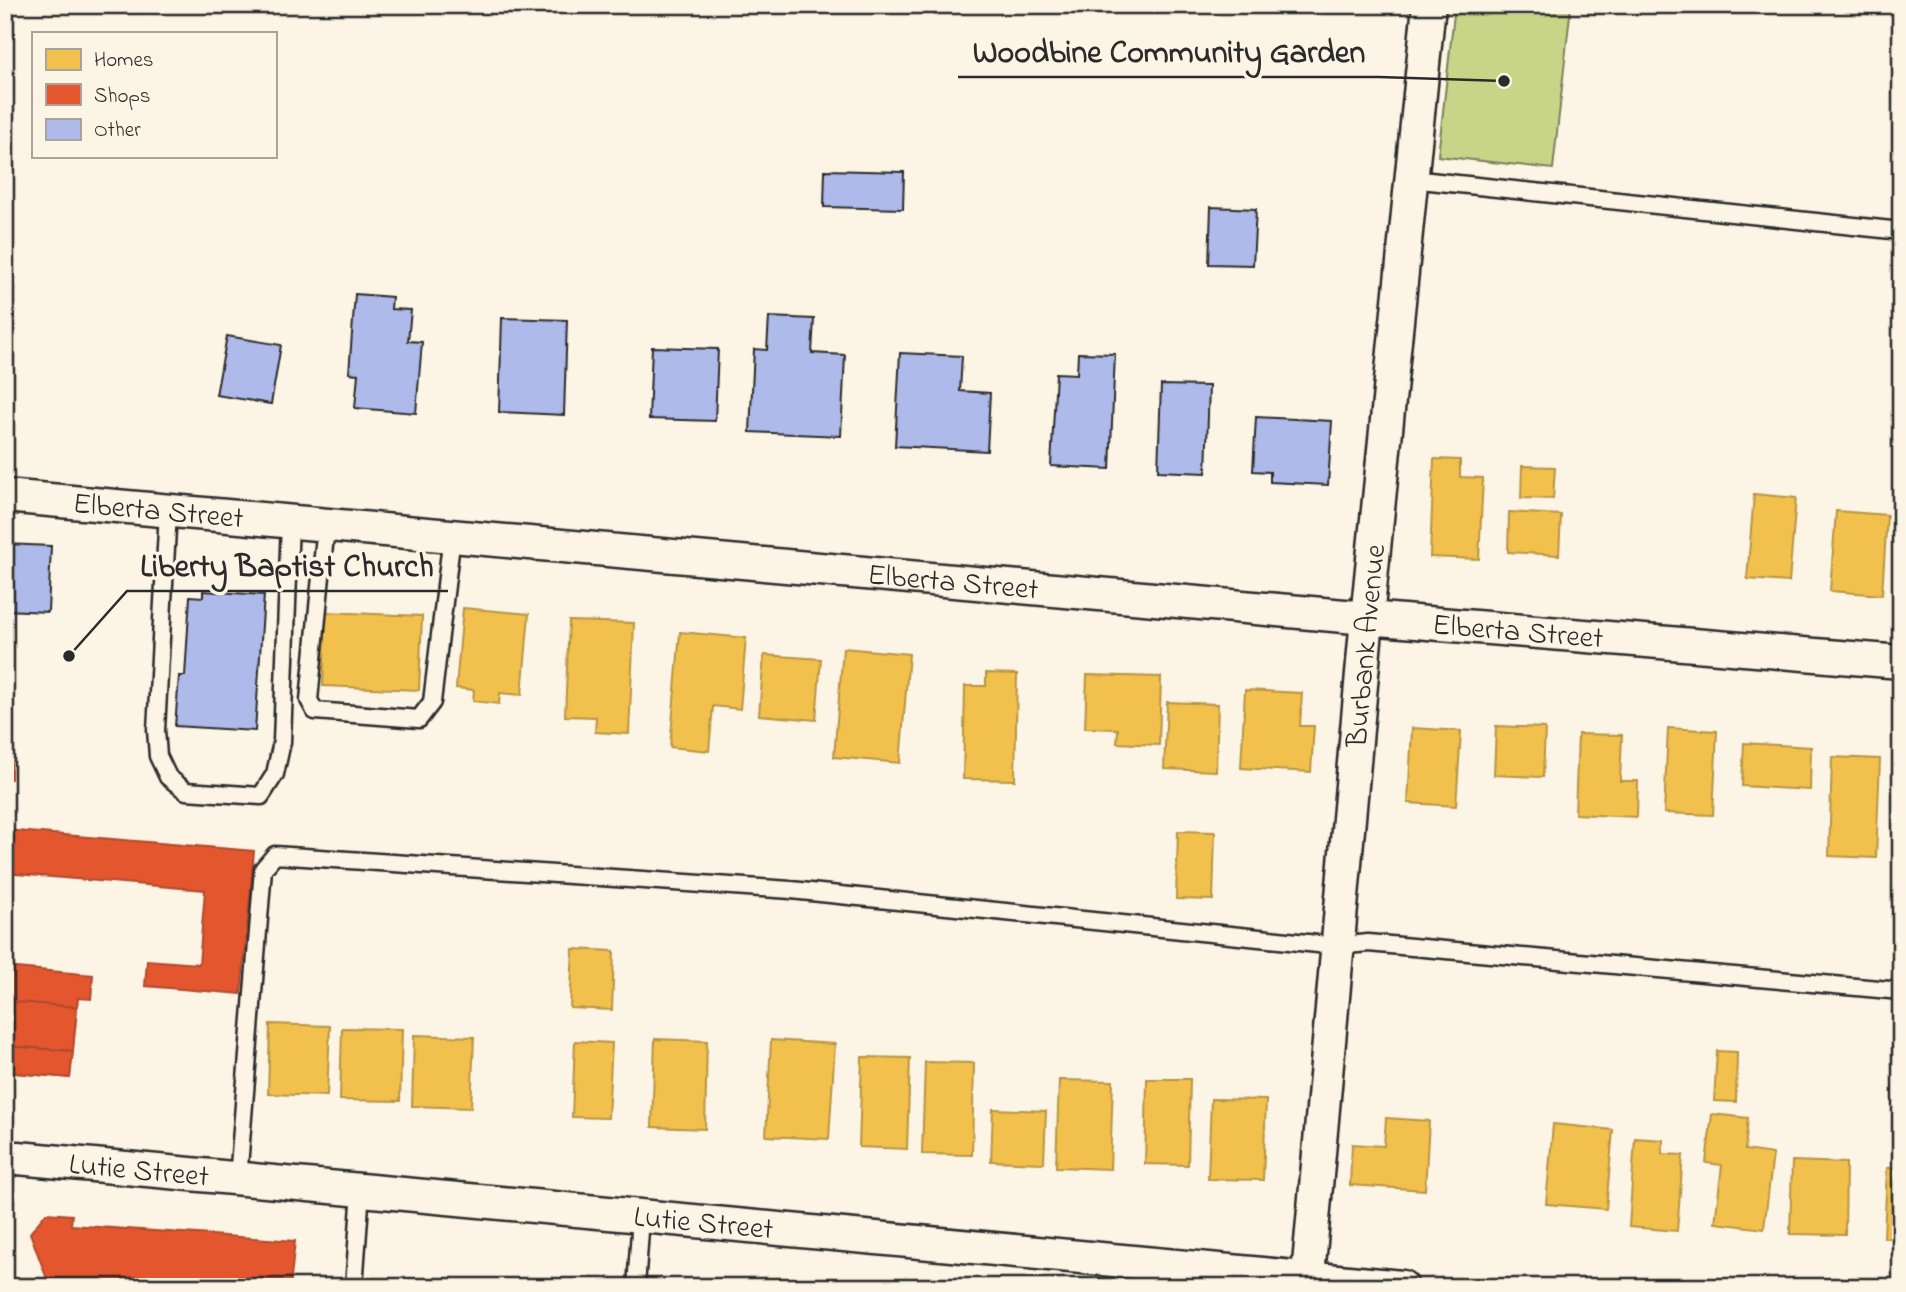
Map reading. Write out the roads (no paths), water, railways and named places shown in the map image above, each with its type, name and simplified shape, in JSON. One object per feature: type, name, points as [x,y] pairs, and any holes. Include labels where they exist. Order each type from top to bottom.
[{"type":"street","name":"Burbank Avenue","points":[[1307,1283],[1367,618],[1429,5]]},
{"type":"street","name":"Elberta Street","points":[[5,496],[1901,663]]},
{"type":"street","name":"Lutie Street","points":[[5,1161],[18,1158],[1307,1283],[1402,1287]]},
{"type":"lane","points":[[1411,179],[1901,231]]},
{"type":"lane","points":[[168,510],[156,730],[158,756],[168,777],[187,791],[261,796],[275,774],[282,742],[290,521]]},
{"type":"lane","points":[[326,525],[309,700],[315,712],[419,719],[432,702],[452,535]]},
{"type":"lane","points":[[238,1179],[263,869],[275,855],[791,890],[1337,946],[1368,943],[1901,991]]},
{"type":"lane","points":[[354,1287],[362,1191]]},
{"type":"lane","points":[[636,1287],[641,1217]]},
{"type":"place","name":"Woodbine Community Garden","points":[[1504,81]]},
{"type":"place","name":"Liberty Baptist Church","points":[[69,656]]}]
